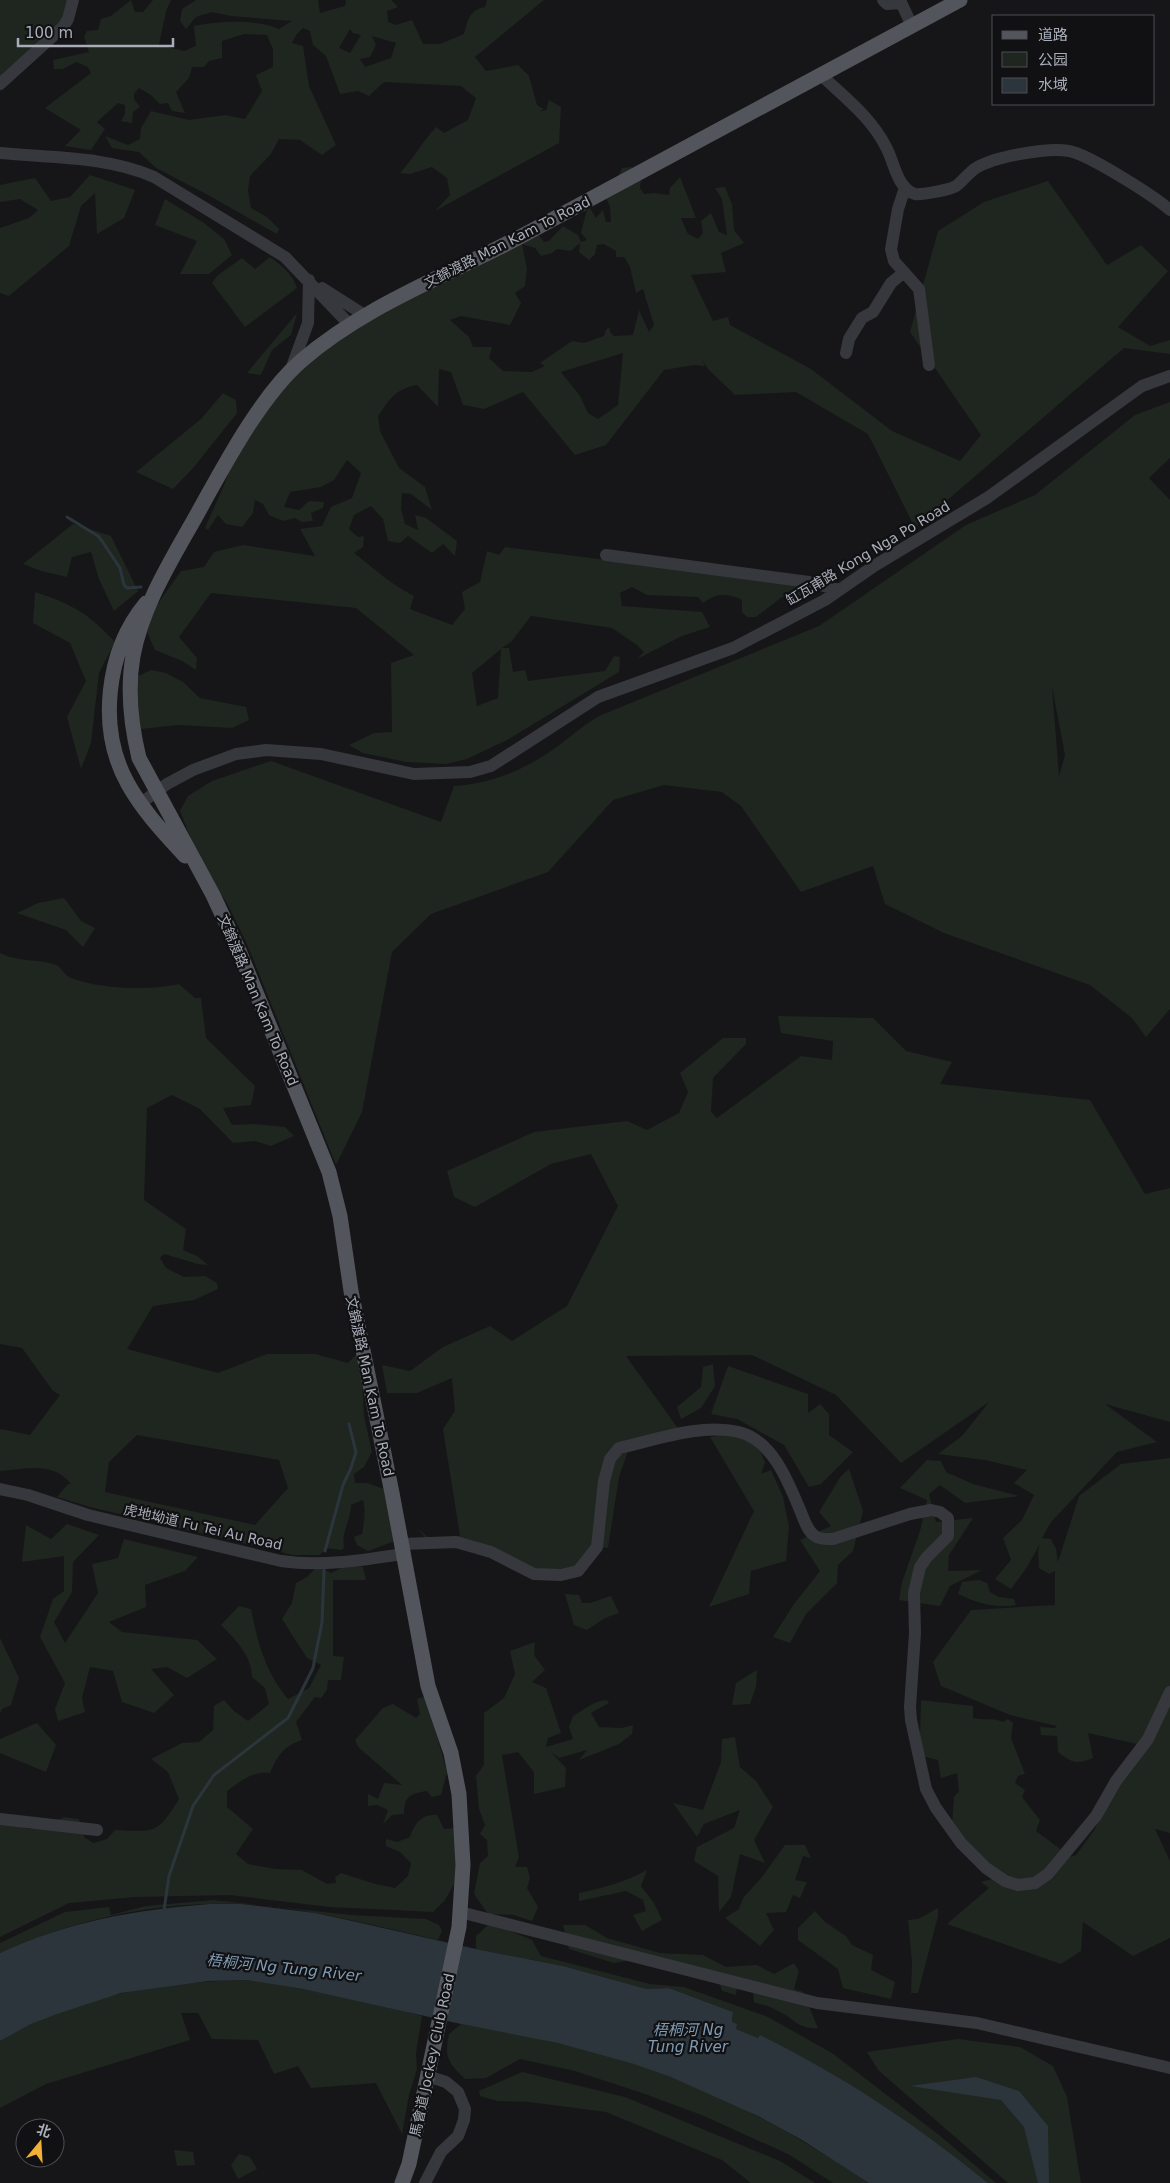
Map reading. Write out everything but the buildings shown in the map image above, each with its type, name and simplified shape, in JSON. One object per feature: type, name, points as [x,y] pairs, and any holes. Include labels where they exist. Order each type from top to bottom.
[{"type":"main road","name":"文錦渡路 Man Kam To Road","points":[[197,868],[153,821],[121,771],[112,739],[110,698],[115,668],[136,616],[155,592],[243,435],[281,381],[301,360],[350,325],[414,289],[529,232],[960,0]]},
{"type":"main road","name":"文錦渡路 Man Kam To Road","points":[[155,592],[133,655],[130,700],[135,742],[139,758],[213,895],[240,953],[327,1166],[340,1216],[351,1291],[428,1686],[451,1753],[459,1794],[463,1865],[459,1919]]},
{"type":"main road","name":"馬會道 Jockey Club Road","points":[[402,2183],[408,2164],[434,2044],[459,1919]]},
{"type":"street","points":[[0,84],[63,27],[68,19],[73,0]]},
{"type":"street","points":[[883,0],[887,4],[900,2],[912,26]]},
{"type":"street","points":[[820,74],[857,106],[886,146],[905,188],[916,194],[955,187],[976,168],[1013,155],[1047,151],[1069,151],[1092,161],[1137,187],[1159,200],[1170,210]]},
{"type":"street","points":[[0,153],[107,163],[140,171],[163,182],[279,253],[309,280],[350,325]]},
{"type":"street","points":[[905,188],[898,209],[891,249],[894,261],[919,289],[929,365]]},
{"type":"street","points":[[846,353],[849,339],[862,318],[874,312],[891,284],[903,273]]},
{"type":"street","points":[[309,280],[366,316]]},
{"type":"street","points":[[290,372],[308,323],[309,280]]},
{"type":"street","name":"缸瓦甫路 Kong Nga Po Road","points":[[141,804],[156,792],[193,770],[220,758],[266,750],[321,754],[414,774],[470,772],[491,766],[598,697],[733,648],[825,600],[874,566],[987,498],[1142,386],[1170,376]]},
{"type":"street","points":[[606,555],[810,582],[839,590]]},
{"type":"street","name":"虎地坳道 Fu Tei Au Road","points":[[0,1489],[28,1494],[88,1516],[281,1561],[310,1564],[355,1562],[402,1549],[456,1542],[491,1552],[534,1574],[561,1575],[578,1572],[597,1547],[604,1481],[610,1459],[618,1448],[702,1430],[737,1432],[749,1436],[760,1442],[781,1469],[807,1527],[814,1535],[821,1539],[834,1539],[910,1514],[931,1510],[940,1512],[948,1518],[948,1536],[927,1557],[920,1567],[914,1593],[915,1633],[910,1707],[911,1720],[926,1789],[936,1808],[961,1843],[986,1868],[1005,1881],[1018,1885],[1034,1883],[1048,1874],[1096,1816],[1116,1781],[1148,1739],[1170,1692]]},
{"type":"street","points":[[0,1819],[97,1830]]},
{"type":"street","points":[[459,1919],[817,2003],[977,2023],[1170,2068]]},
{"type":"street","points":[[425,2183],[441,2152],[458,2136],[464,2120],[465,2109],[458,2092],[446,2082],[427,2076]]},
{"type":"green space","points":[[0,0],[75,0],[63,27],[0,84]]},
{"type":"green space","points":[[131,0],[135,12],[143,12],[153,0],[171,0],[166,11],[159,45],[184,51],[196,46],[194,26],[249,22],[279,29],[292,21],[231,16],[212,12],[196,17],[186,29],[180,21],[182,9],[196,0],[318,0],[320,13],[345,6],[346,0],[391,0],[398,7],[387,11],[388,22],[396,25],[412,20],[423,44],[440,44],[464,34],[472,13],[485,7],[487,0],[544,0],[475,57],[486,71],[518,65],[529,76],[537,105],[544,109],[539,112],[546,110],[549,100],[561,107],[559,143],[435,211],[450,195],[447,178],[432,167],[410,174],[400,173],[436,127],[444,133],[468,120],[476,98],[461,86],[384,82],[369,96],[358,91],[340,94],[326,56],[313,45],[310,31],[303,28],[296,35],[292,43],[303,46],[309,86],[336,145],[322,155],[300,140],[279,139],[271,154],[250,176],[248,190],[251,208],[267,217],[279,229],[277,234],[156,168],[139,152],[112,148],[105,136],[128,145],[140,139],[141,128],[151,111],[189,120],[225,115],[245,119],[262,91],[256,75],[273,67],[273,49],[267,35],[244,34],[222,41],[222,58],[209,61],[204,67],[192,67],[189,78],[176,92],[185,113],[172,111],[168,103],[160,104],[151,95],[139,88],[134,94],[134,99],[140,107],[133,112],[132,123],[121,121],[125,114],[125,105],[118,103],[97,122],[105,129],[91,150],[65,146],[81,130],[45,108],[91,73],[88,67],[76,62],[63,69],[54,69],[53,60],[89,52],[84,37],[87,31],[98,30],[101,19],[111,16]],"holes":[[[350,29],[353,33],[361,35],[350,53],[339,48]],[[372,36],[396,43],[391,58],[365,67],[360,59],[370,57],[376,45]]]},
{"type":"green space","points":[[632,167],[641,179],[640,188],[644,194],[669,195],[670,188],[680,177],[696,218],[681,218],[688,234],[698,239],[703,233],[701,221],[711,213],[719,232],[727,235],[722,199],[715,188],[725,187],[732,204],[734,230],[744,243],[721,253],[726,272],[691,275],[713,321],[728,317],[730,325],[811,369],[892,431],[960,461],[981,435],[910,332],[938,231],[984,202],[1048,181],[1107,265],[1141,245],[1168,271],[1118,327],[1150,346],[1170,340],[1170,354],[1124,348],[915,528],[868,434],[796,392],[735,395],[708,369],[701,358],[705,366],[694,365],[664,370],[606,445],[575,455],[523,392],[484,409],[463,405],[451,372],[439,369],[438,407],[417,385],[403,389],[390,400],[378,416],[380,431],[399,468],[425,487],[432,510],[411,494],[402,493],[401,509],[405,524],[418,530],[415,515],[426,518],[457,541],[455,556],[443,544],[432,553],[408,536],[400,543],[388,541],[383,519],[371,506],[354,515],[349,529],[358,537],[364,536],[363,547],[354,553],[390,581],[414,596],[410,609],[452,625],[465,609],[462,592],[480,582],[487,551],[499,555],[505,547],[804,585],[810,591],[805,595],[782,597],[756,617],[747,617],[742,612],[742,600],[731,596],[712,597],[703,603],[698,597],[647,595],[632,587],[620,593],[622,606],[702,612],[710,627],[682,636],[637,659],[644,652],[612,628],[531,616],[512,641],[502,648],[509,648],[513,672],[525,670],[528,681],[605,671],[614,656],[620,657],[619,672],[507,740],[467,759],[446,764],[406,762],[363,753],[349,745],[374,733],[392,732],[391,663],[414,655],[356,608],[211,593],[179,637],[197,658],[196,670],[182,661],[155,650],[147,632],[152,612],[181,571],[204,567],[214,552],[243,545],[315,556],[300,529],[322,526],[331,507],[352,498],[361,473],[347,460],[334,480],[321,487],[290,492],[284,507],[299,510],[309,501],[324,502],[323,508],[311,513],[313,521],[302,522],[295,518],[283,521],[269,515],[263,504],[255,500],[253,513],[242,527],[226,524],[218,515],[208,530],[205,528],[225,483],[237,444],[312,353],[535,230],[544,242],[549,241],[563,226],[578,235],[581,242],[587,240],[581,233],[588,205],[596,218],[603,210],[606,222],[611,222],[610,207],[606,197],[612,190],[622,168]],"holes":[[[580,243],[579,252],[589,260],[595,254],[597,245],[604,244],[616,251],[616,257],[624,257],[630,267],[636,293],[643,289],[654,325],[649,332],[639,310],[633,335],[614,336],[610,332],[609,327],[604,336],[584,343],[572,341],[540,363],[545,366],[532,372],[503,371],[489,358],[492,347],[473,347],[469,337],[450,320],[461,316],[510,325],[521,303],[515,293],[525,286],[527,269],[522,244],[535,248],[541,256],[552,253],[557,249],[571,251]],[[623,353],[618,405],[598,419],[588,413],[580,396],[561,372]],[[501,649],[498,698],[477,706],[472,673]]]},
{"type":"green space","points":[[90,175],[135,190],[124,218],[97,234],[95,193],[81,206],[69,246],[9,296],[0,293],[0,228],[29,218],[38,210],[20,199],[0,202],[0,185],[35,178],[51,201],[70,197]]},
{"type":"green space","points":[[165,199],[204,223],[224,239],[232,255],[209,274],[180,274],[197,241],[155,225]]},
{"type":"green space","points":[[270,257],[289,274],[297,288],[245,327],[212,283],[218,275],[242,258],[255,269]]},
{"type":"green space","points":[[297,313],[291,335],[272,350],[261,375],[247,373]]},
{"type":"green space","points":[[223,393],[236,400],[237,413],[194,467],[173,489],[136,472],[201,419]]},
{"type":"green space","points":[[1170,402],[1170,458],[1149,478],[1170,500],[1170,1009],[1146,1037],[1132,1018],[1090,985],[944,933],[885,904],[873,866],[801,892],[741,806],[722,792],[664,785],[613,800],[548,872],[431,914],[392,952],[362,1112],[336,1165],[247,944],[228,905],[200,861],[180,811],[188,796],[212,781],[271,761],[441,822],[454,786],[479,783],[515,771],[548,753],[599,716],[819,626],[966,525],[1035,495],[1135,415]],"holes":[[[1052,687],[1065,755],[1059,776]]]},
{"type":"green space","points":[[73,524],[111,536],[138,591],[114,611],[99,579],[91,552],[72,557],[67,577],[41,571],[23,564]]},
{"type":"green space","points":[[35,592],[69,605],[79,611],[115,642],[99,673],[91,743],[81,769],[67,717],[86,681],[70,643],[33,623]]},
{"type":"green space","points":[[151,670],[166,673],[183,682],[200,698],[246,707],[249,720],[232,728],[178,725],[141,729],[138,718],[136,677]]},
{"type":"green space","points":[[64,898],[81,921],[95,928],[83,947],[66,930],[17,913],[38,903]]},
{"type":"green space","points":[[0,953],[15,958],[56,965],[69,977],[96,985],[153,988],[179,984],[195,998],[201,998],[206,1038],[255,1086],[251,1105],[223,1108],[232,1125],[253,1124],[285,1127],[294,1136],[271,1146],[255,1141],[233,1143],[200,1109],[172,1095],[147,1108],[144,1200],[186,1229],[183,1250],[197,1256],[208,1265],[164,1254],[160,1258],[166,1268],[184,1277],[205,1276],[217,1283],[218,1289],[194,1300],[153,1306],[127,1349],[218,1373],[267,1354],[315,1354],[348,1363],[357,1354],[362,1381],[364,1416],[372,1452],[364,1467],[354,1474],[355,1483],[367,1483],[384,1489],[395,1541],[368,1551],[357,1545],[354,1537],[362,1534],[365,1513],[363,1500],[351,1505],[342,1550],[326,1548],[320,1555],[293,1555],[90,1507],[57,1497],[68,1484],[71,1484],[56,1472],[47,1469],[29,1468],[0,1471],[0,1429],[30,1435],[60,1395],[53,1391],[22,1348],[0,1344]],"holes":[[[137,1435],[279,1460],[288,1488],[255,1525],[105,1492],[109,1462]]]},
{"type":"green space","points":[[778,1016],[873,1018],[906,1051],[952,1062],[940,1084],[1090,1100],[1145,1194],[1170,1188],[1170,1422],[1105,1404],[1157,1442],[1117,1452],[1051,1522],[1042,1538],[1051,1539],[1056,1549],[1058,1562],[1079,1496],[1121,1464],[1170,1458],[1170,1833],[1155,1829],[1170,1861],[1170,1938],[1133,1956],[1083,1922],[1081,1951],[1061,1964],[947,1924],[989,1888],[981,1882],[1003,1876],[979,1855],[952,1824],[954,1797],[959,1791],[957,1773],[941,1778],[938,1760],[921,1756],[921,1700],[973,1706],[973,1718],[1003,1722],[1008,1719],[1013,1723],[1011,1738],[1025,1774],[1018,1776],[1015,1783],[1025,1790],[1022,1797],[1040,1820],[1036,1831],[1063,1851],[1055,1861],[1076,1855],[1095,1829],[1116,1781],[1137,1744],[1088,1733],[1093,1758],[1083,1762],[1075,1762],[1058,1752],[1057,1736],[1041,1735],[1040,1727],[1055,1728],[1057,1726],[1010,1715],[941,1686],[933,1662],[971,1610],[1055,1605],[1055,1571],[1049,1574],[1039,1568],[1038,1551],[1040,1544],[1027,1567],[1011,1589],[995,1579],[1011,1560],[1003,1538],[1022,1520],[1034,1495],[1014,1483],[1027,1470],[985,1460],[938,1454],[962,1436],[989,1402],[901,1463],[836,1395],[752,1355],[626,1356],[682,1434],[628,1451],[619,1477],[608,1548],[597,1547],[573,1572],[538,1574],[456,1540],[429,1542],[417,1528],[430,1539],[460,1536],[443,1429],[455,1411],[452,1378],[417,1393],[387,1393],[382,1365],[410,1371],[443,1347],[490,1326],[512,1341],[567,1306],[618,1206],[591,1154],[551,1164],[475,1207],[454,1197],[447,1171],[534,1132],[627,1121],[647,1130],[679,1113],[688,1092],[680,1073],[723,1038],[746,1038],[746,1044],[713,1078],[711,1112],[717,1118],[801,1056],[832,1060],[833,1041],[781,1033]]},
{"type":"green space","points":[[713,1364],[715,1386],[701,1408],[681,1419],[677,1407],[701,1387],[703,1367]]},
{"type":"green space","points":[[728,1366],[808,1394],[808,1413],[820,1404],[829,1414],[829,1435],[853,1452],[821,1484],[809,1487],[784,1445],[737,1419],[711,1414]]},
{"type":"green space","points":[[750,1430],[765,1462],[761,1474],[771,1470],[783,1497],[789,1526],[786,1561],[751,1571],[749,1594],[709,1607],[754,1511],[710,1437]]},
{"type":"green space","points":[[927,1460],[941,1461],[946,1472],[973,1484],[1019,1496],[965,1503],[940,1485],[929,1494],[936,1522],[973,1518],[949,1555],[948,1571],[982,1570],[950,1586],[940,1606],[899,1600],[902,1582],[920,1531],[927,1500],[900,1488]]},
{"type":"green space","points":[[849,1469],[863,1511],[853,1551],[838,1565],[837,1583],[806,1614],[790,1643],[773,1637],[794,1604],[820,1571],[800,1540],[831,1526],[819,1512],[841,1476]]},
{"type":"green space","points":[[67,1524],[99,1535],[73,1562],[72,1592],[54,1622],[65,1643],[98,1593],[92,1564],[118,1558],[124,1539],[198,1557],[185,1571],[145,1585],[146,1607],[109,1622],[122,1632],[197,1640],[217,1659],[187,1678],[167,1667],[151,1669],[174,1695],[154,1713],[122,1702],[113,1671],[90,1667],[82,1698],[85,1712],[58,1721],[55,1709],[65,1683],[40,1637],[53,1599],[64,1591],[64,1556],[22,1562],[26,1525],[51,1539]]},
{"type":"green space","points":[[350,1564],[363,1567],[366,1580],[333,1580],[333,1656],[344,1657],[341,1680],[328,1680],[327,1690],[321,1698],[315,1697],[296,1722],[302,1740],[282,1752],[270,1773],[252,1775],[227,1791],[227,1807],[253,1829],[236,1854],[248,1864],[275,1869],[302,1870],[327,1884],[336,1883],[335,1877],[341,1873],[395,1888],[408,1876],[411,1863],[400,1852],[386,1846],[386,1839],[397,1842],[410,1837],[419,1820],[427,1816],[437,1815],[444,1829],[458,1828],[458,1877],[445,1900],[433,1912],[330,1907],[230,1895],[135,1897],[69,1903],[0,1937],[0,1824],[10,1824],[29,1829],[42,1828],[64,1817],[79,1819],[84,1837],[93,1843],[107,1839],[115,1830],[139,1831],[160,1825],[179,1799],[168,1772],[151,1759],[182,1743],[199,1742],[213,1730],[214,1706],[224,1700],[234,1711],[248,1721],[269,1704],[265,1688],[252,1677],[246,1655],[221,1625],[239,1606],[251,1609],[256,1634],[268,1667],[288,1699],[309,1688],[321,1665],[307,1658],[282,1619],[292,1603],[296,1583],[307,1577],[318,1566],[331,1573]]},
{"type":"green space","points":[[979,1580],[987,1583],[990,1592],[999,1597],[1014,1599],[1016,1605],[1001,1606],[987,1604],[958,1594],[962,1582]]},
{"type":"green space","points":[[565,1594],[579,1595],[582,1603],[590,1603],[611,1596],[619,1613],[605,1618],[587,1630],[574,1625]]},
{"type":"green space","points":[[0,1638],[19,1678],[11,1705],[2,1709],[0,1713]]},
{"type":"green space","points":[[535,1642],[534,1655],[545,1670],[532,1682],[546,1688],[561,1733],[548,1738],[546,1747],[573,1739],[569,1727],[573,1716],[593,1703],[602,1700],[607,1700],[609,1703],[591,1713],[599,1727],[622,1728],[633,1725],[632,1734],[619,1744],[579,1760],[587,1750],[559,1758],[550,1751],[566,1768],[565,1787],[534,1794],[534,1772],[518,1752],[502,1755],[519,1857],[515,1867],[527,1867],[530,1878],[527,1888],[538,1907],[532,1921],[514,1915],[488,1914],[474,1894],[480,1863],[488,1856],[487,1840],[480,1834],[485,1825],[479,1809],[476,1776],[484,1765],[484,1713],[504,1698],[515,1674],[510,1651]]},
{"type":"green space","points":[[757,1670],[756,1687],[750,1704],[732,1705],[736,1683]]},
{"type":"green space","points":[[429,1695],[436,1732],[447,1772],[441,1795],[432,1797],[427,1791],[412,1795],[405,1803],[404,1814],[392,1815],[383,1824],[388,1810],[377,1805],[368,1806],[368,1794],[378,1799],[384,1783],[402,1785],[358,1747],[355,1740],[383,1708],[393,1704],[416,1718],[420,1714],[417,1699]]},
{"type":"green space","points":[[37,1723],[56,1745],[46,1772],[0,1753],[0,1739]]},
{"type":"green space","points":[[735,1737],[740,1767],[756,1781],[773,1807],[754,1840],[765,1863],[740,1854],[731,1897],[719,1912],[718,1876],[694,1861],[697,1847],[734,1828],[740,1810],[704,1824],[697,1837],[673,1803],[703,1810],[721,1762],[722,1739]]},
{"type":"green space","points":[[785,1845],[805,1845],[811,1858],[803,1856],[795,1880],[807,1882],[800,1898],[793,1895],[786,1912],[766,1913],[774,1930],[760,1946],[725,1918],[739,1909],[743,1898],[762,1877]]},
{"type":"green space","points":[[647,1870],[641,1886],[654,1903],[662,1920],[642,1931],[633,1915],[646,1911],[643,1900],[626,1891],[579,1901],[579,1893],[614,1884]]},
{"type":"green space","points":[[213,1900],[351,1915],[426,1919],[439,1925],[442,1931],[438,1940],[290,1909],[240,1904],[209,1904],[148,1909],[87,1922],[28,1941],[0,1953],[0,1943],[65,1912],[109,1907],[111,1915],[146,1906]]},
{"type":"green space","points":[[938,1908],[938,1916],[918,1993],[911,1993],[912,1962],[908,1920],[918,1919]]},
{"type":"green space","points":[[815,1911],[825,1922],[846,1936],[852,1945],[873,1955],[871,1970],[895,1982],[891,1999],[843,1988],[838,1969],[798,1940],[798,1928]]},
{"type":"green space","points":[[490,1923],[532,1940],[541,1956],[650,1984],[684,1987],[768,2017],[832,2053],[939,2135],[996,2183],[988,2183],[907,2121],[821,2067],[760,2035],[758,2038],[736,2029],[732,2022],[733,2012],[669,1988],[647,1989],[563,1966],[476,1949],[476,1936]]},
{"type":"green space","points":[[563,1925],[585,1925],[607,1938],[660,1953],[703,1955],[726,1967],[757,1965],[774,1974],[794,1963],[799,1971],[794,1989],[803,1992],[818,2028],[800,2025],[774,2009],[754,2002],[752,1980],[738,1980],[736,1995],[722,1991],[719,1981],[632,1960],[614,1963],[569,1949]]},
{"type":"green space","points":[[247,1980],[335,1995],[422,2016],[416,2053],[417,2069],[409,2095],[402,2134],[376,2083],[311,2088],[298,2066],[274,2074],[258,2040],[212,2039],[198,2013],[181,2013],[190,2040],[46,2084],[0,2108],[0,2041],[28,2026],[88,2002],[119,1994],[184,1984]]},
{"type":"green space","points":[[461,2024],[585,2049],[673,2077],[774,2125],[869,2183],[833,2183],[788,2154],[704,2116],[575,2071],[520,2059],[486,2078],[465,2079],[451,2064],[447,2054],[449,2034]]},
{"type":"green space","points":[[958,2039],[1020,2047],[1053,2066],[1067,2097],[1081,2183],[1008,2183],[878,2070],[867,2052]]},
{"type":"green space","points":[[522,2072],[625,2097],[780,2161],[815,2183],[751,2183],[722,2160],[606,2112],[529,2102],[497,2101],[480,2096],[479,2091]]},
{"type":"green space","points":[[174,2150],[193,2152],[195,2165],[177,2166]]},
{"type":"green space","points":[[239,2154],[250,2157],[257,2169],[238,2179],[231,2165]]},
{"type":"water","name":"梧桐河 Ng Tung River","points":[[210,1904],[241,1904],[315,1913],[476,1949],[563,1966],[647,1989],[669,1988],[733,2012],[732,2022],[737,2024],[736,2029],[758,2038],[760,2035],[849,2084],[906,2121],[988,2183],[869,2183],[802,2140],[758,2116],[671,2077],[634,2064],[558,2043],[461,2024],[303,1989],[247,1980],[208,1981],[121,1993],[31,2024],[0,2041],[0,1953],[77,1925],[129,1914]]},
{"type":"water","points":[[976,2077],[1019,2091],[1048,2126],[1049,2183],[1038,2183],[1024,2127],[1001,2100],[910,2086]]},
{"type":"waterway","points":[[67,517],[98,536],[120,568],[124,585],[127,588],[141,587]]},
{"type":"waterway","points":[[325,1551],[343,1485],[356,1452],[349,1424]]},
{"type":"waterway","points":[[164,1910],[169,1876],[193,1806],[214,1775],[288,1718],[313,1668],[322,1622],[324,1570]]}]
